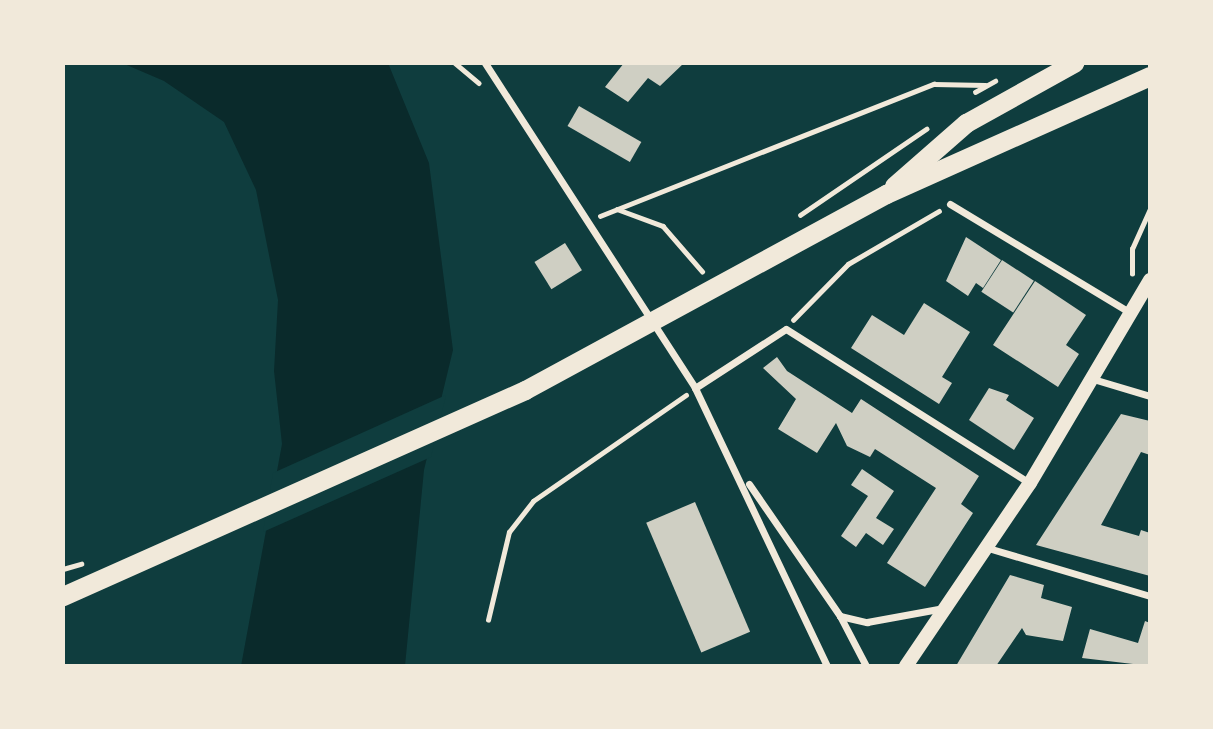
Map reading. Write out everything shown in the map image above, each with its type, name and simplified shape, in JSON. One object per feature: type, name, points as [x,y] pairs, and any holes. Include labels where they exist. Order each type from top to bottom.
[{"type":"highway","points":[[886,194],[966,123],[1074,63]]},
{"type":"highway","points":[[63,596],[524,390],[886,194],[1144,83]]},
{"type":"main road","points":[[906,666],[1030,483],[1150,280]]},
{"type":"street","points":[[485,63],[589,220],[695,388],[737,466],[827,666]]},
{"type":"street","points":[[950,204],[1132,314]]},
{"type":"street","points":[[695,388],[786,328],[1030,483]]},
{"type":"street","points":[[1093,379],[1150,396]]},
{"type":"street","points":[[737,466],[840,615],[866,666]]},
{"type":"street","points":[[988,548],[1150,596]]},
{"type":"street","points":[[840,615],[867,622],[948,607]]},
{"type":"path","points":[[589,220],[934,84],[985,85],[965,99]]},
{"type":"path","points":[[789,222],[936,121]]},
{"type":"path","points":[[786,328],[848,264],[950,204]]},
{"type":"path","points":[[617,209],[663,226],[704,275],[715,269]]},
{"type":"path","points":[[1132,314],[1132,249],[1150,209]]},
{"type":"path","points":[[488,620],[509,532],[533,501],[695,388]]},
{"type":"path","points":[[63,569],[71,566]]},
{"type":"water","points":[[122,63],[388,63],[429,163],[453,350],[424,470],[405,666],[241,666],[282,444],[274,371],[278,300],[256,190],[224,122],[164,81]]},
{"type":"pier","points":[[446,395],[431,457],[263,532],[273,473]]},
{"type":"building","points":[[624,63],[684,63],[660,86],[648,78],[628,102],[605,87]]},
{"type":"building","points":[[579,106],[641,142],[630,162],[568,126]]},
{"type":"building","points":[[966,237],[1001,260],[983,288],[976,283],[968,296],[946,281]]},
{"type":"building","points":[[565,243],[582,270],[551,289],[534,262]]},
{"type":"building","points":[[1002,260],[1034,281],[1013,313],[981,292]]},
{"type":"building","points":[[1035,281],[1086,315],[1066,345],[1079,354],[1058,387],[993,345]]},
{"type":"building","points":[[924,303],[970,332],[942,377],[952,383],[939,404],[851,348],[872,315],[904,335]]},
{"type":"building","points":[[777,357],[787,371],[852,413],[861,399],[979,476],[961,504],[973,513],[925,587],[887,563],[936,488],[875,449],[870,457],[847,446],[836,423],[817,453],[778,429],[796,399],[763,368]]},
{"type":"building","points":[[989,388],[1009,395],[1006,400],[1034,418],[1014,450],[969,420]]},
{"type":"building","points":[[1121,414],[1150,421],[1150,455],[1141,452],[1101,525],[1139,536],[1141,530],[1150,533],[1150,576],[1036,545]]},
{"type":"building","points":[[862,469],[894,491],[876,518],[894,529],[883,545],[866,533],[856,547],[841,536],[868,496],[851,485]]},
{"type":"building","points":[[695,502],[750,632],[701,652],[646,523]]},
{"type":"building","points":[[1010,575],[1044,585],[1041,598],[1072,607],[1063,641],[1026,635],[1022,628],[996,666],[956,666]]},
{"type":"building","points":[[1145,621],[1150,623],[1150,666],[1082,658],[1090,629],[1138,643]]}]
